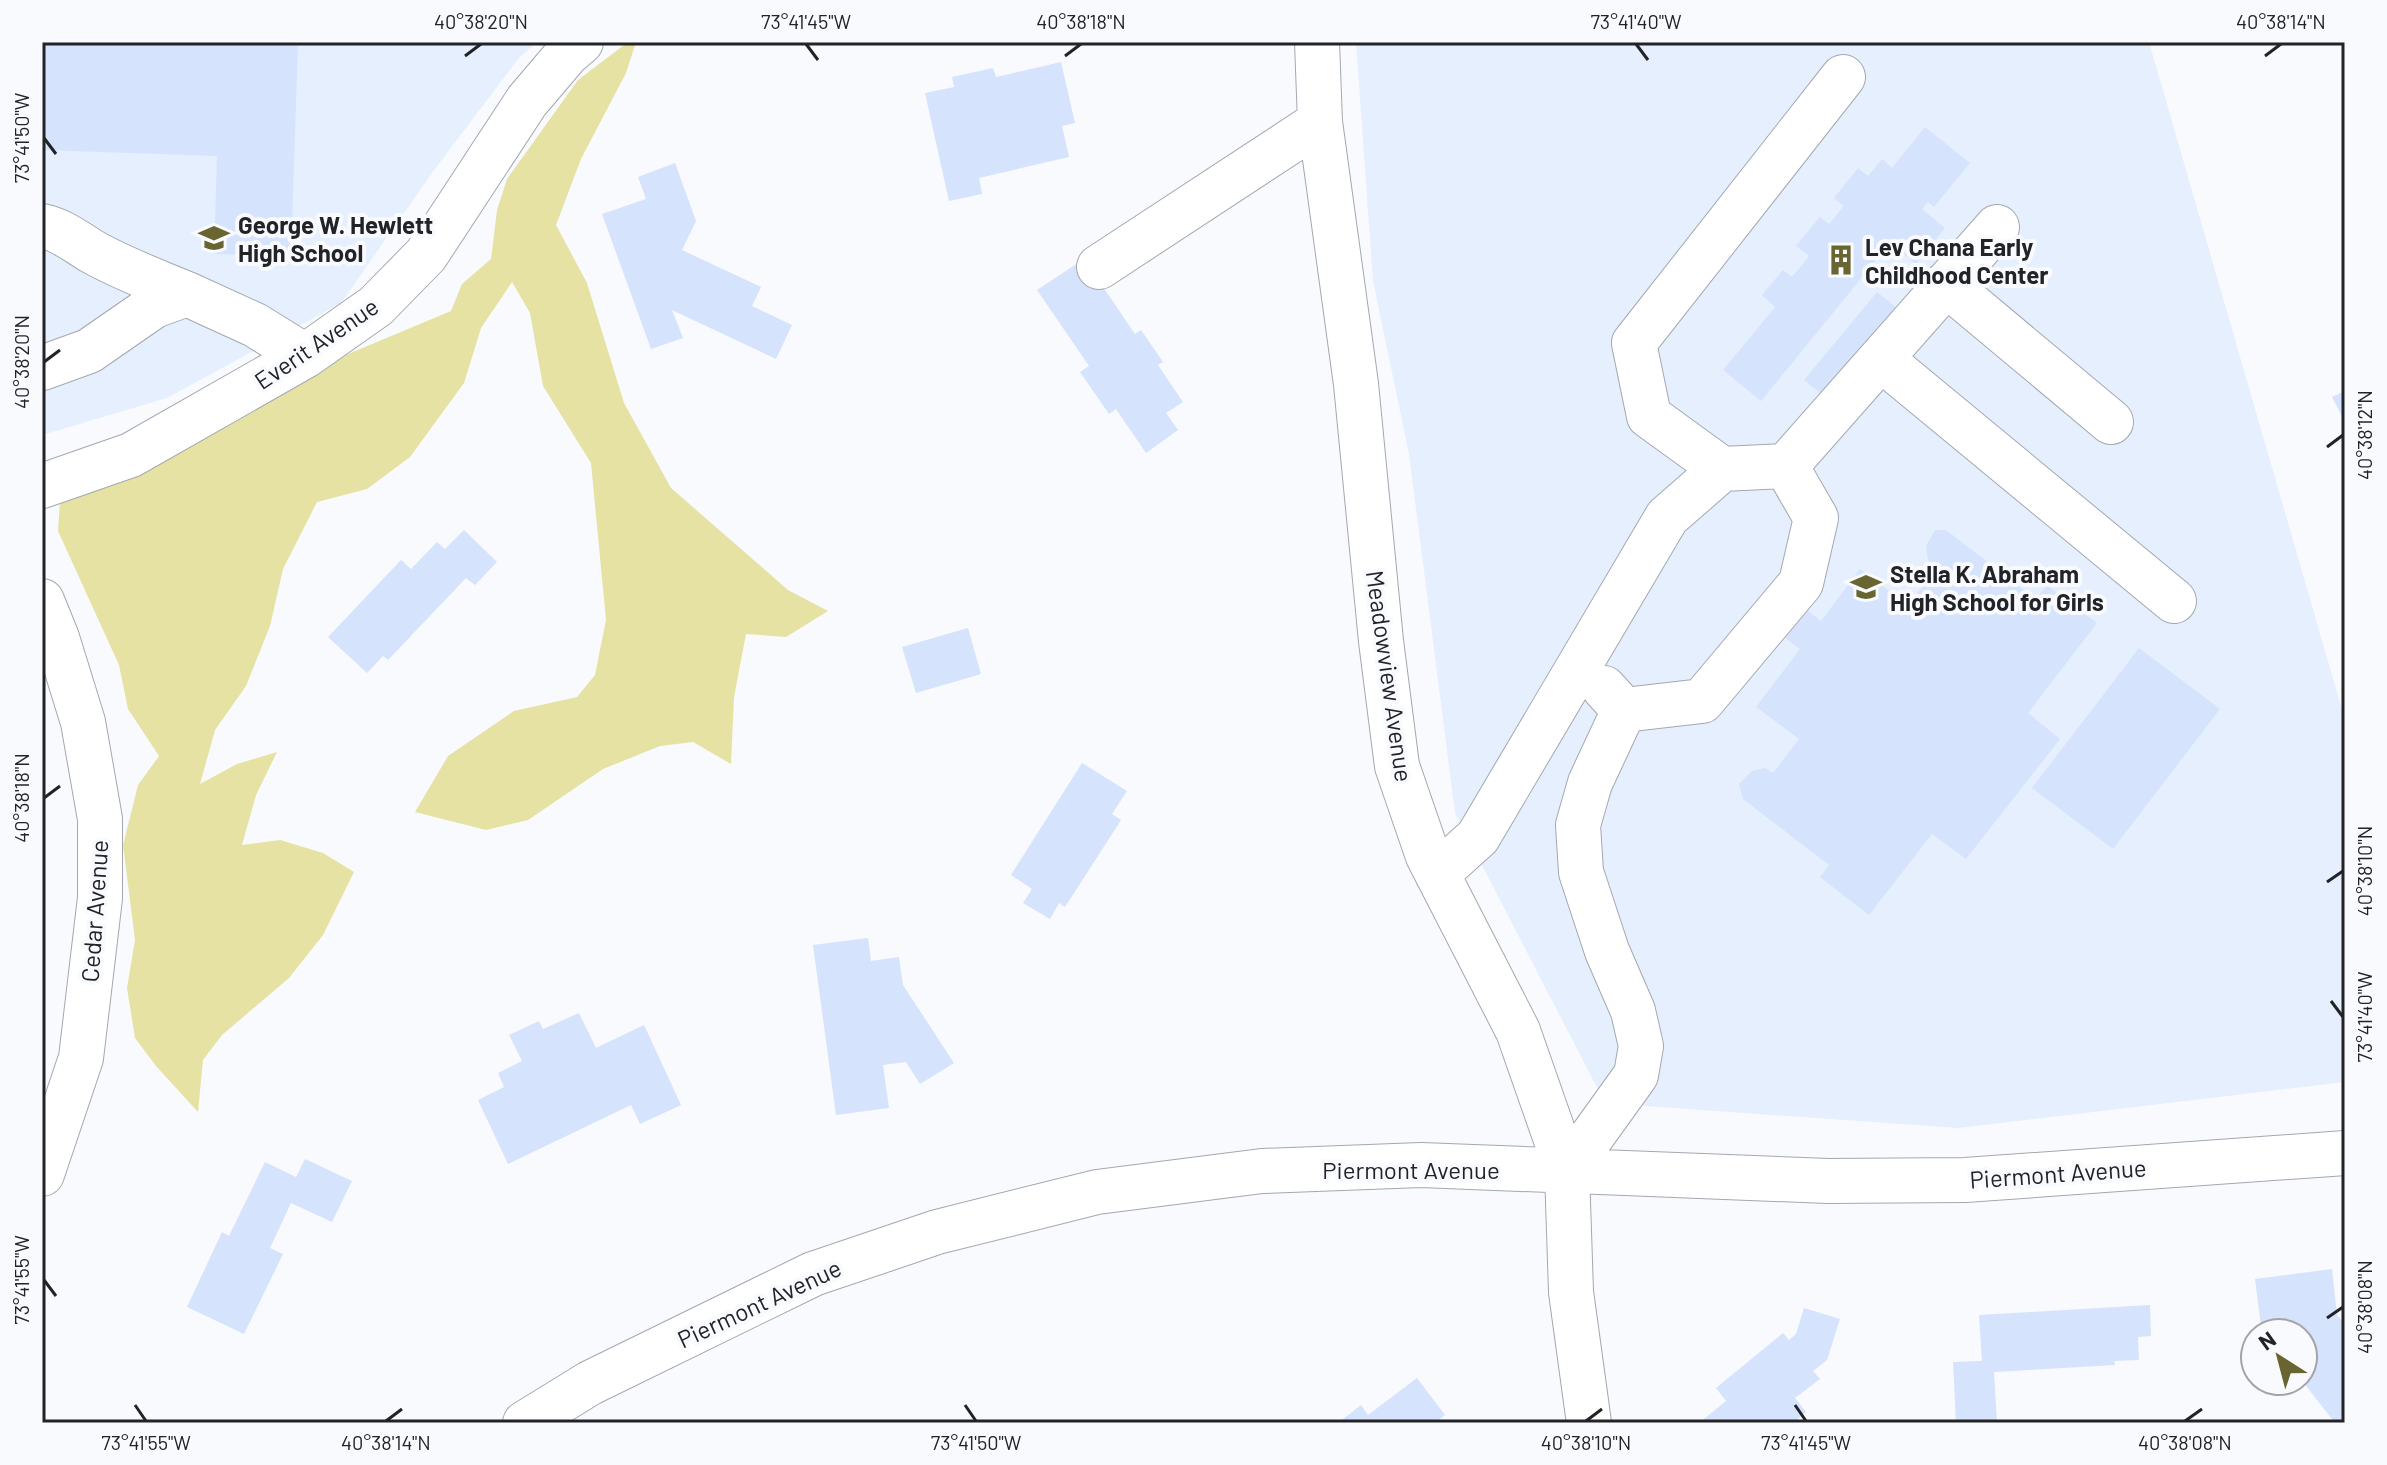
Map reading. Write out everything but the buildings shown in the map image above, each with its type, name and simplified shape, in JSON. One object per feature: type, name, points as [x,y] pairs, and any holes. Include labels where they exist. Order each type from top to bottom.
[{"type":"street","name":"Everit Avenue","points":[[42,486],[131,455],[305,356],[376,306],[426,255],[527,101],[581,42]]},
{"type":"street","name":"Meadowview Avenue","points":[[1317,42],[1320,122],[1356,384],[1381,641],[1397,766],[1428,856],[1518,1031],[1567,1171],[1571,1292],[1589,1423]]},
{"type":"street","points":[[1722,469],[1649,416],[1634,343],[1843,77]]},
{"type":"street","points":[[1099,267],[1320,122]]},
{"type":"street","points":[[42,226],[66,234],[123,267],[255,325],[305,356]]},
{"type":"street","points":[[1437,874],[1478,837],[1667,517],[1722,469],[1786,466],[1997,227]]},
{"type":"street","points":[[1946,284],[2111,422]]},
{"type":"street","points":[[42,368],[89,351],[154,306],[187,294]]},
{"type":"street","points":[[1881,359],[2174,601]]},
{"type":"street","points":[[1624,710],[1702,701],[1801,583],[1816,518],[1786,466]]},
{"type":"street","name":"Cedar Avenue","points":[[42,601],[83,722],[100,819],[99,913],[81,1058],[42,1174]]},
{"type":"street","points":[[1580,663],[1624,710]]},
{"type":"street","points":[[1567,1171],[1636,1075],[1641,1046],[1633,1011],[1607,951],[1581,872],[1578,825],[1590,783],[1624,710]]},
{"type":"street","name":"Piermont Avenue","points":[[525,1423],[590,1383],[813,1274],[937,1232],[1084,1195],[1262,1171],[1421,1165],[1828,1181],[1965,1180],[2345,1153]]},
{"type":"shaded area","name":"George W. Hewlett High School","points":[[42,42],[537,42],[518,59],[432,173],[341,303],[167,398],[42,435]]},
{"type":"shaded area","points":[[628,42],[636,42],[626,73],[581,159],[556,225],[587,283],[624,403],[671,488],[788,590],[828,611],[786,637],[746,634],[734,697],[731,764],[693,742],[660,746],[603,769],[528,820],[486,830],[415,812],[448,756],[514,711],[577,697],[595,675],[606,620],[591,463],[543,386],[530,313],[512,282],[481,328],[464,383],[410,457],[367,489],[317,502],[283,569],[270,626],[246,686],[215,730],[200,784],[237,764],[277,752],[256,795],[242,845],[280,840],[323,853],[354,872],[323,935],[289,978],[222,1035],[203,1060],[198,1112],[135,1038],[127,988],[135,940],[123,845],[138,785],[159,756],[128,709],[119,665],[58,531],[60,500],[341,357],[451,311],[462,284],[491,259],[497,210],[507,179],[578,80]]},
{"type":"shaded area","name":"Stella K. Abraham High School for Girls","points":[[1356,42],[2149,42],[2345,720],[2345,1082],[1958,1128],[1605,1103],[1455,813],[1409,454],[1373,281]]},
{"type":"place","name":"George W. Hewlett High School","points":[[214,238]]},
{"type":"place","name":"Lev Chana Early Childhood Center","points":[[1841,260]]},
{"type":"place","name":"Stella K. Abraham High School for Girls","points":[[1866,587]]}]
